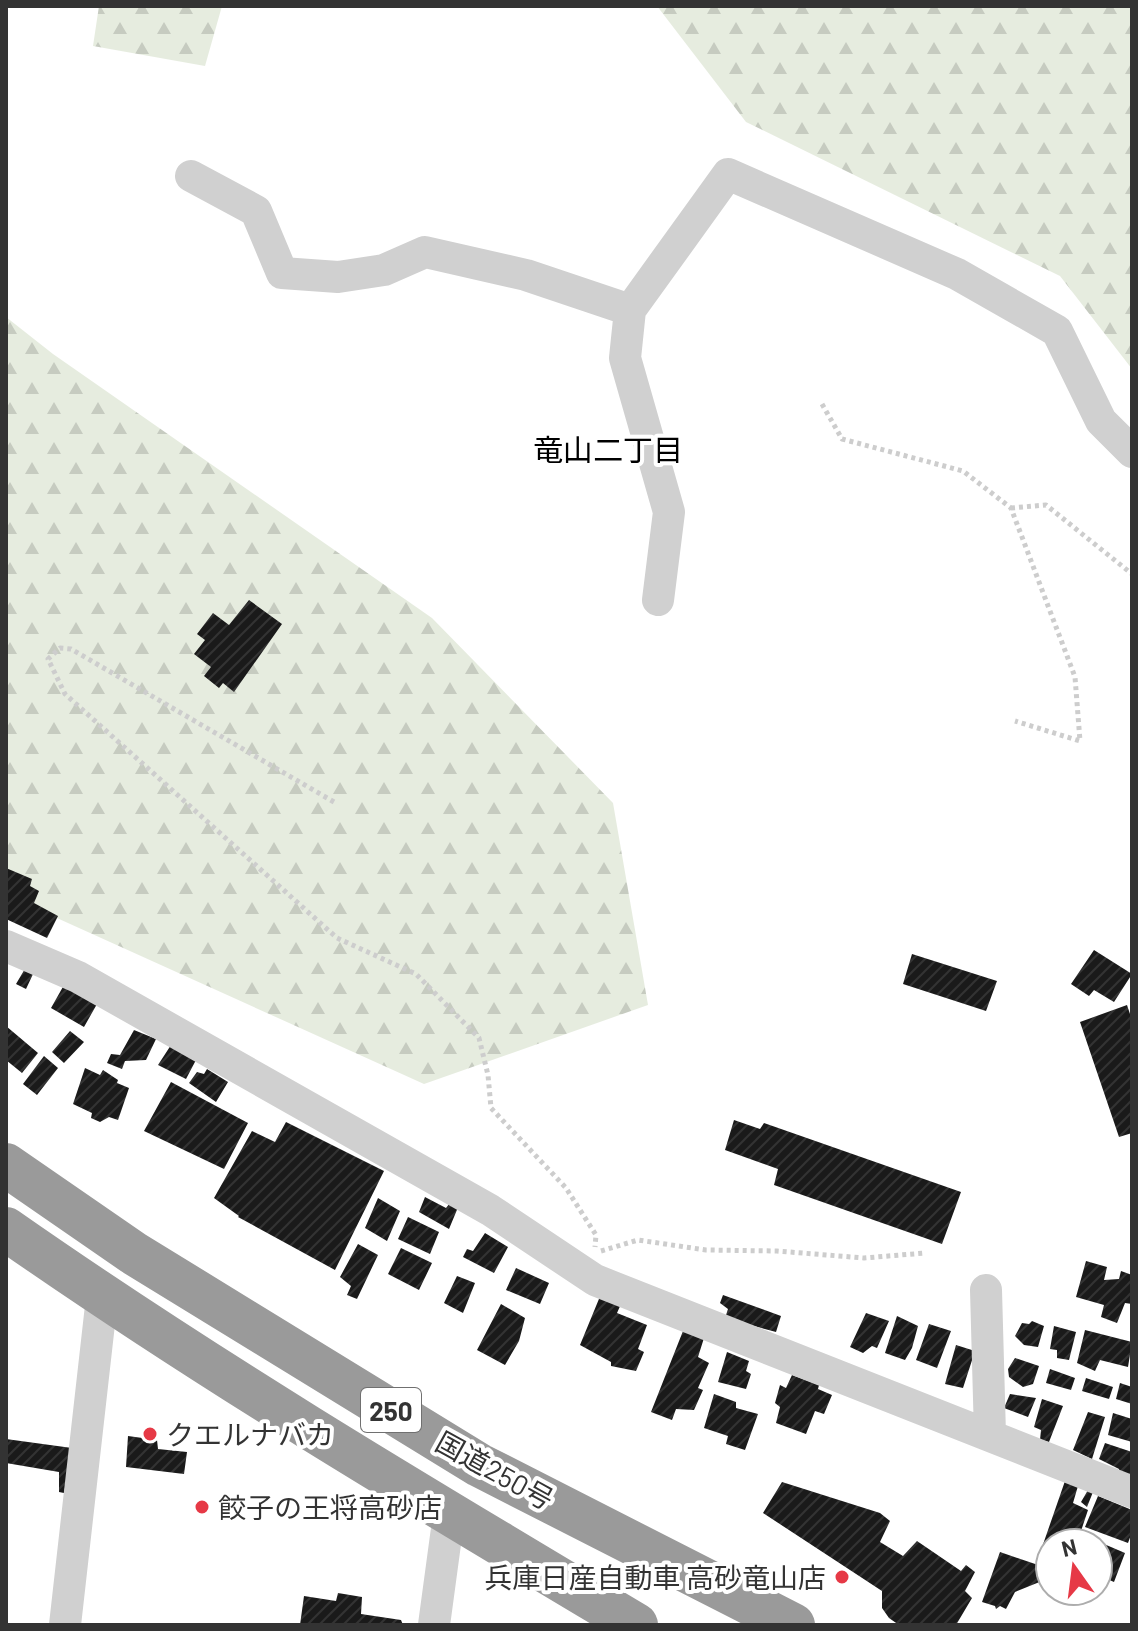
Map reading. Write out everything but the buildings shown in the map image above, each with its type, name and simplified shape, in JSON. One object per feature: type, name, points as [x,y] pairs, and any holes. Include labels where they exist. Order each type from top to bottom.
[{"type":"highway","name":"国道250号","points":[[6,1165],[135,1254],[479,1465],[793,1625]]},
{"type":"highway","name":"国道250号","points":[[6,1229],[102,1297],[449,1514],[636,1625]]},
{"type":"street","points":[[658,600],[669,512],[625,358],[630,310],[728,174],[957,274],[1057,331],[1101,421],[1132,452]]},
{"type":"street","points":[[191,176],[256,211],[282,273],[338,277],[353,275],[384,270],[425,252],[526,275],[630,310]]},
{"type":"street","points":[[6,946],[78,977],[490,1210],[595,1280],[1132,1492]]},
{"type":"street","points":[[986,1290],[990,1435]]},
{"type":"street","points":[[65,1625],[102,1297]]},
{"type":"street","points":[[434,1625],[449,1514]]},
{"type":"path","points":[[822,404],[842,439],[963,471],[1011,508],[1075,677],[1080,741],[1015,721]]},
{"type":"path","points":[[1011,508],[1046,505],[1132,574]]},
{"type":"path","points":[[334,802],[71,649],[60,648],[48,659],[65,694],[337,938],[416,974],[479,1038],[488,1075],[491,1108],[566,1188],[596,1235],[595,1253],[638,1240],[706,1250],[777,1251],[864,1258],[925,1253]]},
{"type":"green space","points":[[99,6],[222,6],[205,66],[93,46]]},
{"type":"green space","points":[[657,6],[1132,6],[1132,369],[1060,276],[746,122]]},
{"type":"green space","points":[[6,317],[53,354],[432,618],[613,803],[648,1005],[424,1084],[6,895]]},
{"type":"place","name":"クエルナバカ","points":[[150,1434]]},
{"type":"place","name":"餃子の王将高砂店","points":[[202,1507]]},
{"type":"place","name":"兵庫日産自動車 高砂竜山店","points":[[842,1577]]},
{"type":"district","name":"竜山二丁目","points":[[608,449]]}]
